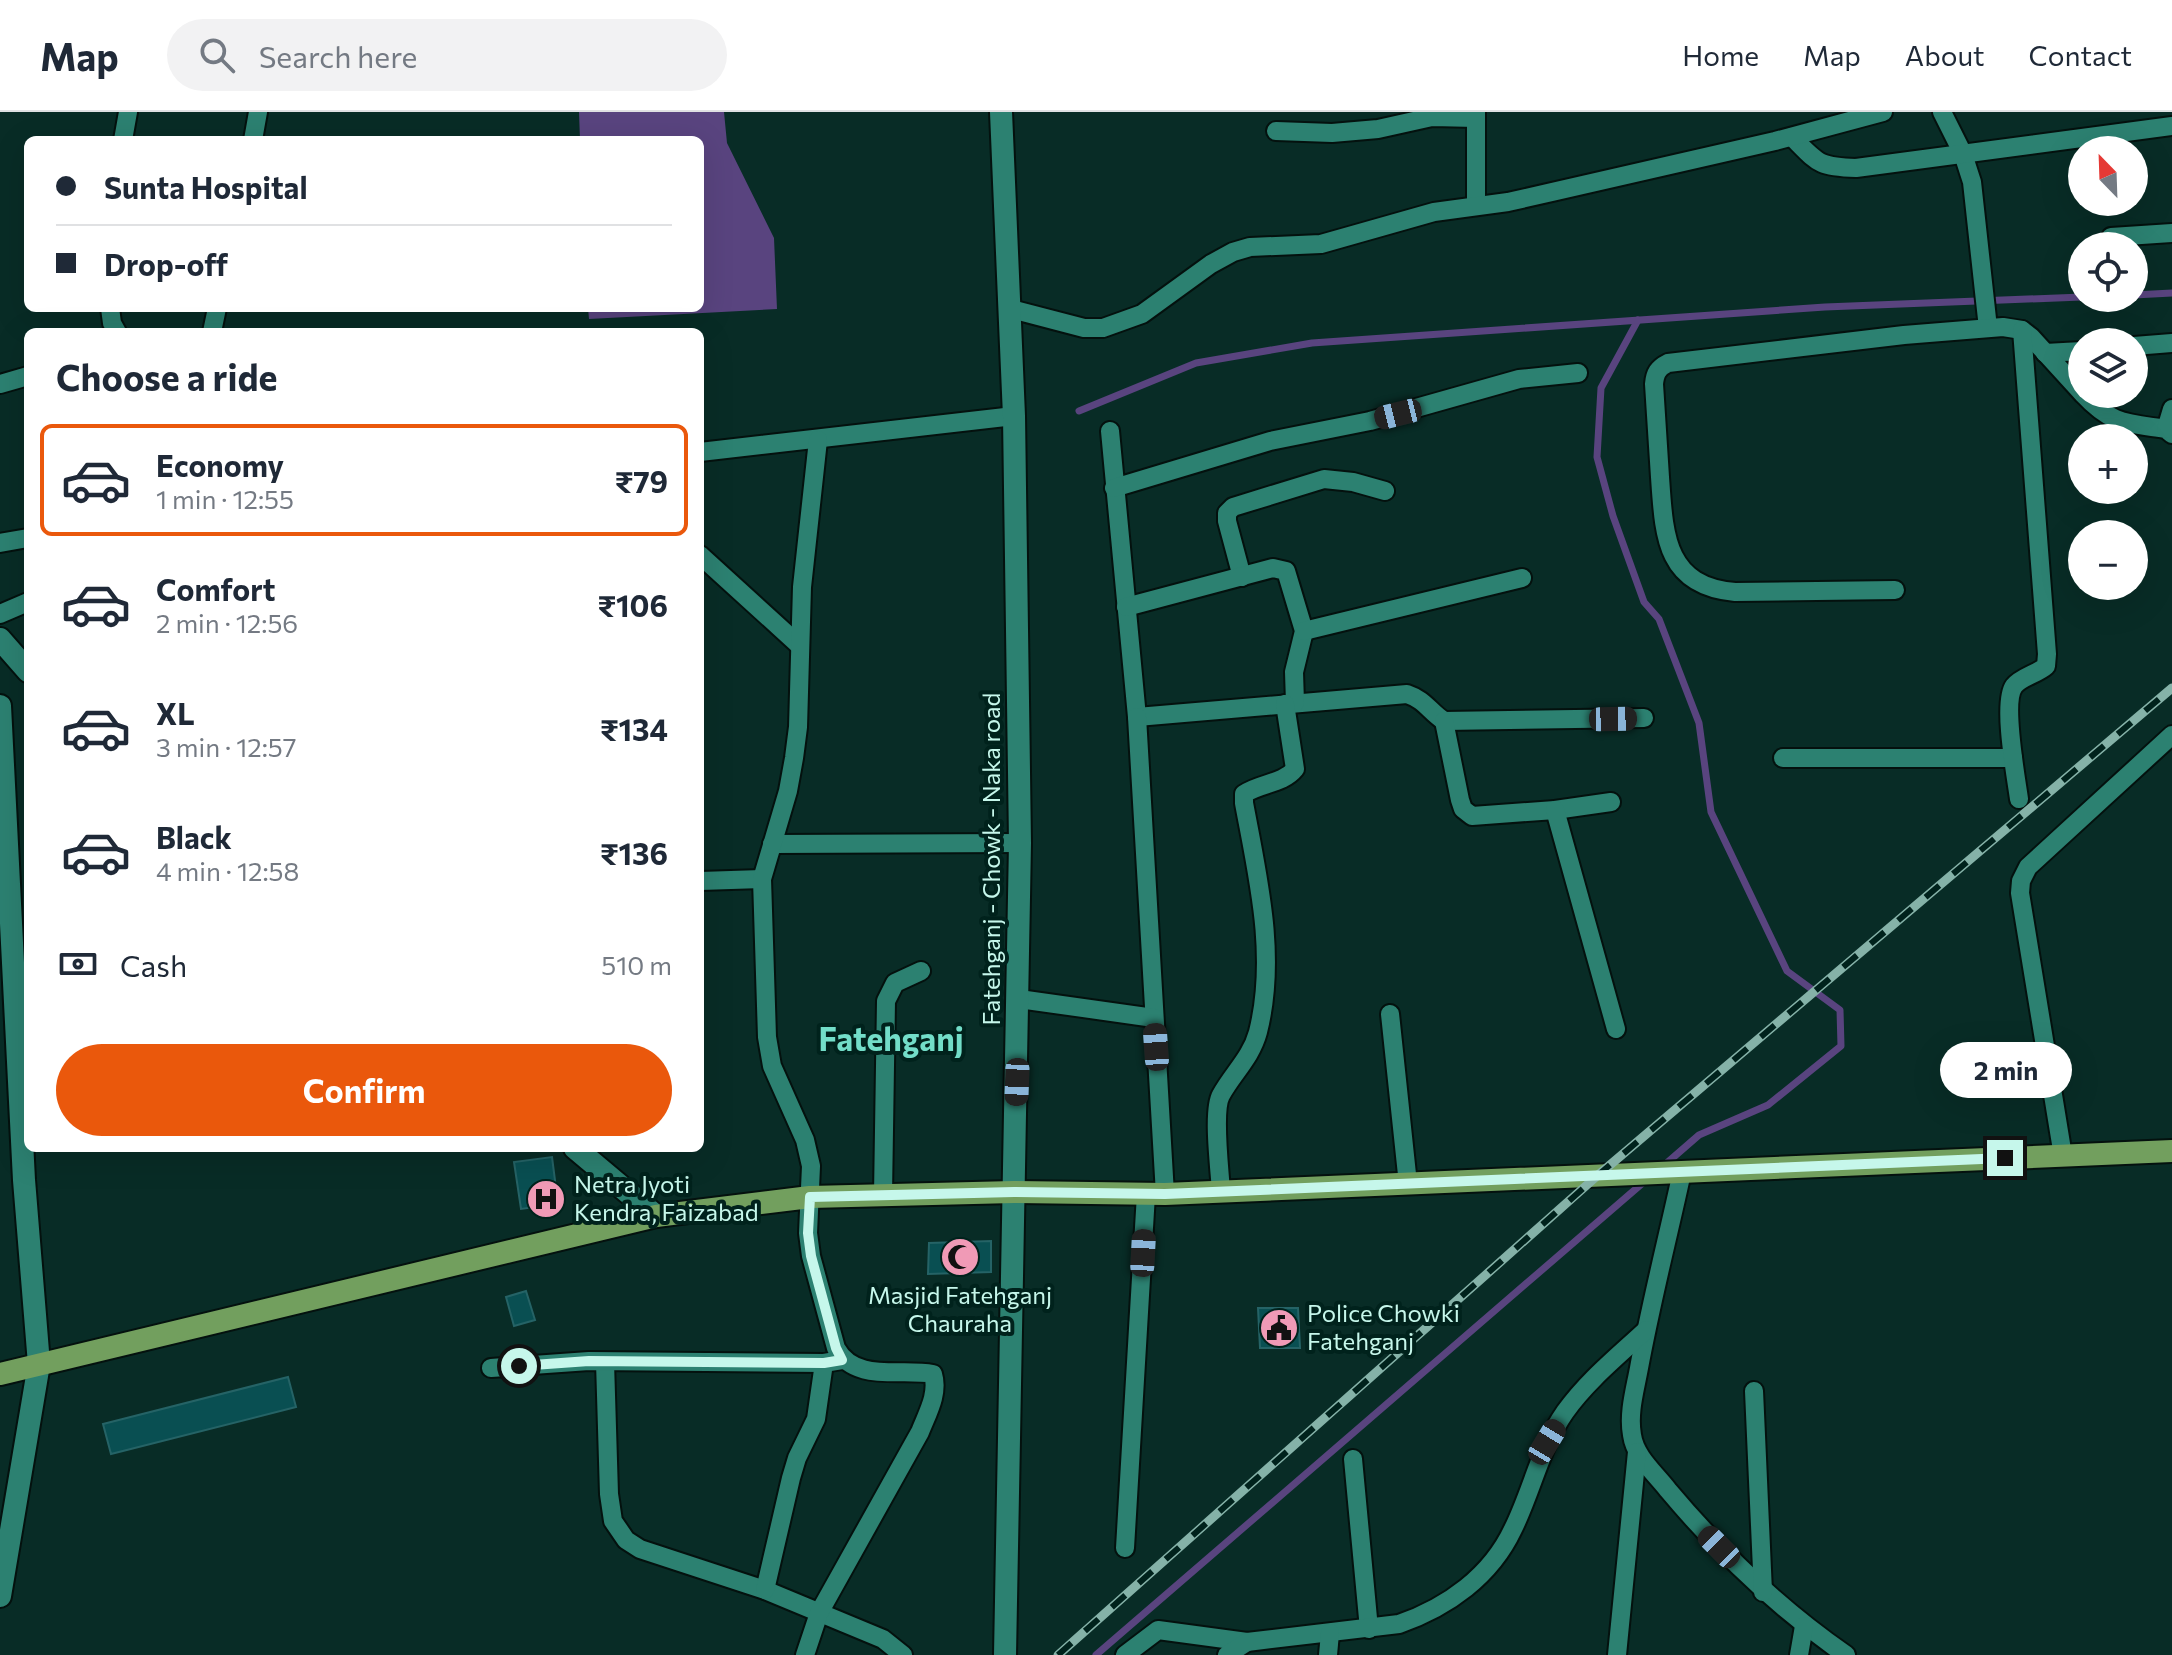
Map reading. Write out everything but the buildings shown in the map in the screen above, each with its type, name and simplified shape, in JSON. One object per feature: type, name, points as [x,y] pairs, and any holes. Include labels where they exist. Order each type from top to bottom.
[{"type":"main road","points":[[0,1374],[656,1216],[810,1197],[1014,1192],[1221,1192],[2172,1151]]},
{"type":"street","points":[[124,136],[128,112]]},
{"type":"street","points":[[254,136],[258,112]]},
{"type":"street","name":"Fatehganj - Chowk - Naka road","points":[[1001,112],[1014,416],[1020,843],[1005,1655]]},
{"type":"street","points":[[1011,309],[1084,328],[1103,328],[1142,314],[1233,252],[1250,247],[1321,244],[1387,223],[1552,192],[1792,137],[1883,112]]},
{"type":"street","points":[[1942,112],[1963,154],[1972,182],[1987,312],[2003,327],[2022,330],[2068,378]]},
{"type":"street","points":[[1276,131],[1332,133],[1378,129],[1432,117],[1476,115],[1476,206]]},
{"type":"street","points":[[1792,137],[1813,158],[1828,167],[1856,168],[2172,126]]},
{"type":"street","points":[[2148,235],[2172,233]]},
{"type":"street","points":[[1895,590],[1735,592],[1713,590],[1688,575],[1676,561],[1663,527],[1655,376],[1660,367],[1668,363],[1904,335],[1987,312]]},
{"type":"street","points":[[2019,799],[2013,758],[2011,692],[2016,682],[2038,673],[2046,666],[2047,654],[2022,330]]},
{"type":"street","points":[[2148,345],[2172,343]]},
{"type":"street","points":[[2045,353],[2068,352]]},
{"type":"street","points":[[1114,488],[1270,441],[1370,421],[1519,379],[1578,373]]},
{"type":"street","points":[[0,384],[24,377]]},
{"type":"street","points":[[2095,408],[2112,420],[2169,431],[2172,409]]},
{"type":"street","points":[[704,452],[1014,416]]},
{"type":"street","points":[[1110,431],[1137,717],[1154,1018],[1156,1194],[1125,1548]]},
{"type":"street","points":[[765,1590],[791,1478],[816,1419],[836,1348],[811,1256],[808,1233],[811,1166],[805,1140],[772,1066],[767,1037],[762,879],[788,791],[794,758],[802,587],[818,440]]},
{"type":"street","points":[[1242,577],[1227,521],[1227,513],[1233,507],[1324,479],[1353,482],[1385,491]]},
{"type":"street","points":[[0,543],[24,539]]},
{"type":"street","points":[[704,559],[800,646]]},
{"type":"street","points":[[1126,607],[1273,568],[1286,571],[1304,631],[1290,704],[1295,769],[1289,776],[1244,794],[1265,923],[1263,992],[1258,1031],[1250,1054],[1219,1097],[1221,1192]]},
{"type":"street","points":[[1304,631],[1522,578]]},
{"type":"street","points":[[0,614],[24,604]]},
{"type":"street","points":[[0,639],[24,666]]},
{"type":"street","points":[[1137,717],[1407,694],[1421,698],[1434,715],[1444,721],[1644,718]]},
{"type":"street","points":[[0,706],[6,921],[39,1364],[0,1596]]},
{"type":"street","points":[[1444,721],[1463,809],[1472,816],[1611,802]]},
{"type":"street","points":[[2063,1156],[2020,893],[2021,881],[2028,867],[2172,735]]},
{"type":"street","points":[[1783,758],[2013,758]]},
{"type":"street","points":[[1555,810],[1616,1029]]},
{"type":"street","points":[[772,844],[1020,843]]},
{"type":"street","points":[[704,881],[762,879]]},
{"type":"street","points":[[883,1195],[886,1001],[895,983],[921,971]]},
{"type":"street","points":[[1019,999],[1154,1018]]},
{"type":"street","points":[[1390,1014],[1408,1184]]},
{"type":"street","points":[[580,1152],[656,1216]]},
{"type":"street","points":[[1617,1655],[1637,1452],[1631,1414],[1674,1172]]},
{"type":"street","points":[[1125,1655],[1158,1630],[1247,1642],[1399,1624],[1423,1616],[1448,1602],[1494,1561],[1513,1530],[1547,1442],[1565,1412],[1591,1382],[1646,1330]]},
{"type":"street","points":[[605,1362],[609,1494],[613,1521],[626,1540],[640,1549],[765,1590],[883,1639],[903,1655]]},
{"type":"street","points":[[491,1368],[605,1362],[833,1362],[888,1373],[933,1374],[935,1388],[932,1403],[920,1432],[819,1613],[805,1655]]},
{"type":"street","points":[[1754,1391],[1763,1592]]},
{"type":"street","points":[[1637,1452],[1703,1531],[1763,1592],[1846,1655]]},
{"type":"street","points":[[1353,1459],[1369,1629]]},
{"type":"street","points":[[1799,1655],[1804,1626]]},
{"type":"street","points":[[1328,1655],[1330,1633]]},
{"type":"street","points":[[1227,1655],[1247,1642]]},
{"type":"shaded area","points":[[579,112],[724,112],[727,143],[774,238],[777,309],[589,319],[588,312],[704,312],[704,136],[580,136]]},
{"type":"waterway","points":[[2148,294],[2172,293]]},
{"type":"waterway","points":[[1079,411],[1196,363],[1312,343],[1825,307],[2068,298]]},
{"type":"waterway","points":[[1638,320],[1601,388],[1597,457],[1613,516],[1644,602],[1659,619],[1699,723],[1711,812],[1787,971],[1840,1010],[1841,1046],[1768,1105],[1699,1135],[1661,1168]]},
{"type":"waterway","points":[[1096,1655],[1645,1181]]},
{"type":"railway","points":[[1058,1655],[1597,1176],[2172,688]]},
{"type":"place","name":"Netra Jyoti Kendra, Faizabad","points":[[546,1199]]},
{"type":"place","name":"Masjid Fatehganj Chauraha","points":[[960,1257]]},
{"type":"place","name":"Police Chowki Fatehganj","points":[[1279,1328]]},
{"type":"district","name":"Fatehganj","points":[[891,1040]]},
{"type":"route","points":[[519,1366],[589,1361],[824,1363],[842,1360],[811,1256],[808,1233],[810,1197],[1014,1192],[1165,1194],[2005,1158]]}]
